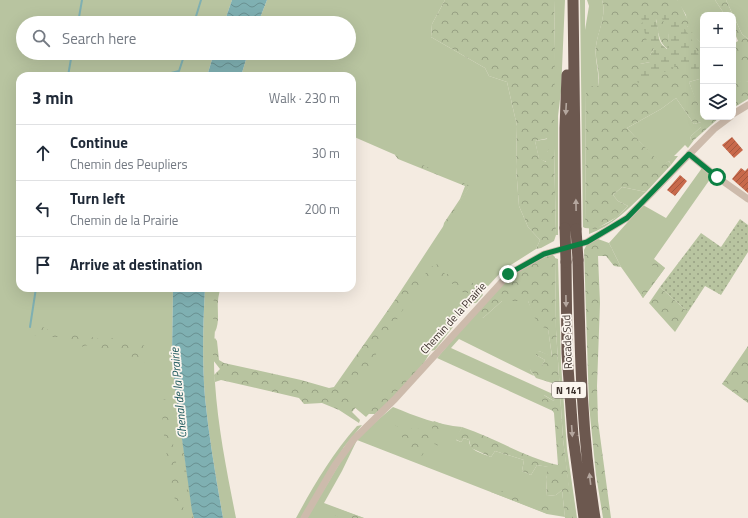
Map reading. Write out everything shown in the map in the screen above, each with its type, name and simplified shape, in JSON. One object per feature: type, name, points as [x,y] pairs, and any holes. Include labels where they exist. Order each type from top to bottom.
[{"type":"highway","name":"N 141","points":[[571,228],[572,0]]},
{"type":"highway","name":"Rocade Sud","points":[[571,228],[578,260],[584,433],[595,518]]},
{"type":"highway","name":"Rocade Sud","points":[[571,228],[566,262],[567,353],[572,436],[584,518]]},
{"type":"street","points":[[736,112],[748,105]]},
{"type":"street","name":"Chemin de la Prairie","points":[[304,518],[335,465],[354,439],[395,399],[508,274],[544,254],[587,242],[627,218],[714,129],[726,120]]},
{"type":"street","points":[[689,154],[717,177],[748,199]]},
{"type":"green space","points":[[0,0],[232,0],[226,16],[16,16],[16,60],[212,60],[208,72],[16,72],[16,292],[173,292],[172,355],[181,432],[194,518],[0,518]]},
{"type":"green space","points":[[267,0],[445,0],[432,24],[431,37],[485,68],[489,76],[507,82],[517,126],[516,167],[519,206],[528,227],[540,240],[536,249],[503,270],[366,417],[335,391],[469,187],[356,138],[356,72],[242,72],[246,60],[356,60],[356,16],[261,16]]},
{"type":"green space","points":[[445,0],[554,0],[554,137],[535,141],[539,158],[546,162],[547,152],[550,147],[554,147],[556,235],[554,241],[541,248],[536,249],[540,240],[528,227],[519,206],[516,167],[517,126],[507,82],[489,76],[485,68],[431,37],[432,24]]},
{"type":"green space","points":[[554,0],[565,0],[561,91],[558,116],[558,235],[556,235],[554,148],[547,152],[547,162],[539,159],[535,141],[547,139],[555,50]]},
{"type":"green space","points":[[580,0],[585,0],[585,30],[589,6],[587,0],[602,0],[603,6],[602,23],[597,40],[596,51],[598,86],[586,87],[585,228],[583,227]]},
{"type":"green space","points":[[602,0],[679,1],[689,23],[687,26],[700,42],[700,79],[689,82],[700,110],[700,120],[717,120],[694,140],[690,140],[691,136],[701,127],[701,122],[694,124],[676,98],[661,109],[627,128],[662,165],[669,161],[671,165],[646,192],[622,187],[613,195],[618,201],[628,206],[617,217],[596,229],[585,228],[586,86],[598,86],[599,76],[596,51],[603,11]],"holes":[[[656,19],[660,40],[668,49],[669,32],[678,65],[640,64],[650,62],[650,55],[654,49]]]},
{"type":"green space","points":[[677,0],[715,0],[723,12],[700,12],[700,43],[689,30],[686,15]]},
{"type":"green space","points":[[715,0],[726,0],[732,12],[723,12]]},
{"type":"green space","points":[[726,0],[748,0],[748,39],[742,34],[736,21],[736,12],[732,12]]},
{"type":"green space","points":[[643,11],[655,19],[662,45],[667,49],[669,32],[659,13],[675,19],[688,33],[693,42],[700,60],[700,69],[689,70],[678,65],[639,85],[636,79],[640,64],[650,62],[650,55],[654,49],[647,42],[640,13]]},
{"type":"green space","points":[[736,21],[742,34],[748,39],[748,60],[736,60],[736,42],[738,41],[736,36]]},
{"type":"green space","points":[[736,60],[748,60],[748,82],[736,82]]},
{"type":"green space","points":[[700,79],[700,112],[689,82]]},
{"type":"green space","points":[[745,80],[748,82],[748,99],[736,106],[736,84],[736,82]]},
{"type":"green space","points":[[676,98],[694,124],[701,122],[701,127],[691,136],[690,140],[694,140],[688,148],[685,145],[674,156],[678,156],[671,165],[669,161],[662,166],[627,128],[661,109]]},
{"type":"green space","points":[[398,152],[416,162],[470,186],[443,228],[444,223],[460,199],[465,186],[398,159],[395,155]]},
{"type":"green space","points":[[702,168],[713,175],[654,259],[665,268],[643,298],[621,267],[609,243],[643,205],[666,218]]},
{"type":"green space","points":[[622,187],[646,192],[612,222],[589,234],[589,228],[600,227],[610,222],[628,206],[618,201],[613,195]]},
{"type":"green space","points":[[740,219],[748,225],[748,252],[721,295],[705,286],[688,312],[660,287],[701,233],[721,247]]},
{"type":"green space","points":[[598,239],[609,243],[621,267],[614,266],[606,256],[598,256],[600,303],[597,386],[598,421],[611,518],[603,518],[596,475],[589,405],[584,250],[587,244]]},
{"type":"green space","points":[[552,254],[555,257],[556,330],[563,439],[573,518],[565,518],[562,490],[556,495],[547,496],[546,479],[548,467],[537,465],[531,475],[522,471],[524,460],[495,451],[491,457],[471,448],[469,440],[464,438],[461,442],[455,439],[462,427],[545,462],[558,465],[554,413],[550,407],[539,399],[540,393],[554,401],[555,388],[552,383],[536,378],[530,370],[535,364],[542,366],[545,360],[536,355],[536,352],[539,351],[552,356],[548,329],[537,322],[528,301],[502,301],[483,318],[477,315],[478,310],[500,284],[522,268]]},
{"type":"green space","points":[[555,258],[558,259],[561,363],[567,449],[577,518],[573,518],[572,516],[563,439],[556,330]]},
{"type":"green space","points":[[653,259],[665,268],[643,298],[641,295],[655,268],[650,263]]},
{"type":"green space","points":[[438,264],[445,274],[456,274],[468,283],[477,283],[483,295],[476,303],[473,303],[470,299],[472,294],[462,292],[455,285],[435,276],[433,281],[404,308],[369,366],[351,380],[347,390],[355,399],[357,406],[352,412],[360,420],[359,423],[339,410],[322,403],[304,404],[299,398],[221,380],[215,382],[214,375],[220,369],[213,360],[213,340],[215,338],[217,341],[219,360],[224,363],[301,380],[329,388],[334,387],[400,293],[414,281],[424,277],[428,268]]},
{"type":"green space","points":[[660,287],[688,312],[675,332],[649,303]]},
{"type":"green space","points":[[205,292],[218,292],[214,347],[216,400],[226,467],[236,518],[223,518],[215,473],[205,398],[203,329]]},
{"type":"green space","points":[[214,292],[219,292],[217,328],[215,332],[213,329]]},
{"type":"green space","points":[[502,301],[528,301],[536,319],[548,328],[552,357],[539,351],[536,355],[545,360],[542,366],[530,370],[534,376],[459,339],[451,348],[555,395],[554,401],[544,395],[553,411],[437,358],[478,310],[483,318]]},
{"type":"green space","points":[[450,324],[453,324],[453,327],[435,350],[431,351],[424,363],[392,399],[375,414],[369,414],[371,407],[381,400],[415,360],[429,350]]},
{"type":"green space","points":[[39,325],[54,333],[64,332],[99,339],[104,336],[132,341],[146,347],[150,354],[149,359],[143,363],[129,355],[110,351],[100,351],[88,345],[81,347],[71,343],[68,337],[41,337],[27,333],[35,326]]},
{"type":"green space","points":[[748,346],[748,403],[722,384]]},
{"type":"green space","points":[[164,399],[166,400],[185,518],[179,518],[170,475],[164,438],[162,408]]},
{"type":"green space","points":[[393,407],[435,422],[462,427],[456,440],[461,442],[464,438],[469,440],[471,447],[480,453],[491,457],[495,451],[524,460],[522,471],[531,475],[537,465],[549,467],[546,479],[547,496],[556,495],[562,490],[565,517],[547,514],[357,440],[324,503],[364,518],[307,518],[347,451],[366,430]]},
{"type":"green space","points":[[395,419],[414,430],[421,428],[431,435],[434,432],[431,425],[434,421],[442,424],[443,433],[438,438],[435,438],[445,442],[448,446],[444,448],[432,443],[428,444],[421,458],[414,453],[402,437],[402,429],[393,424]]},
{"type":"green space","points":[[362,425],[344,447],[301,518],[296,518],[331,459],[357,426]]},
{"type":"green space","points":[[181,432],[194,518],[191,518],[179,434]]},
{"type":"green space","points":[[496,489],[540,504],[551,501],[548,514],[491,492]]},
{"type":"green space","points":[[333,507],[364,518],[342,518],[332,514],[330,510]]},
{"type":"water","points":[[232,0],[267,0],[261,16],[226,16]]},
{"type":"water","points":[[212,60],[246,60],[242,72],[208,72]]},
{"type":"water","name":"Chenal de la Prairie","points":[[173,292],[205,292],[203,370],[205,398],[223,518],[194,518],[175,389],[172,355]]},
{"type":"building","points":[[732,137],[743,150],[734,158],[722,145]]},
{"type":"building","points":[[741,168],[745,171],[748,168],[748,193],[732,179]]},
{"type":"building","points":[[680,175],[687,181],[675,196],[667,190]]},
{"type":"waterway","points":[[79,16],[82,0]]},
{"type":"waterway","points":[[196,16],[201,0]]},
{"type":"waterway","points":[[69,72],[71,60]]},
{"type":"waterway","points":[[175,72],[179,71],[183,60]]},
{"type":"waterway","points":[[30,327],[35,292]]},
{"type":"route","points":[[508,274],[544,254],[587,242],[627,218],[689,154],[717,177]]}]
